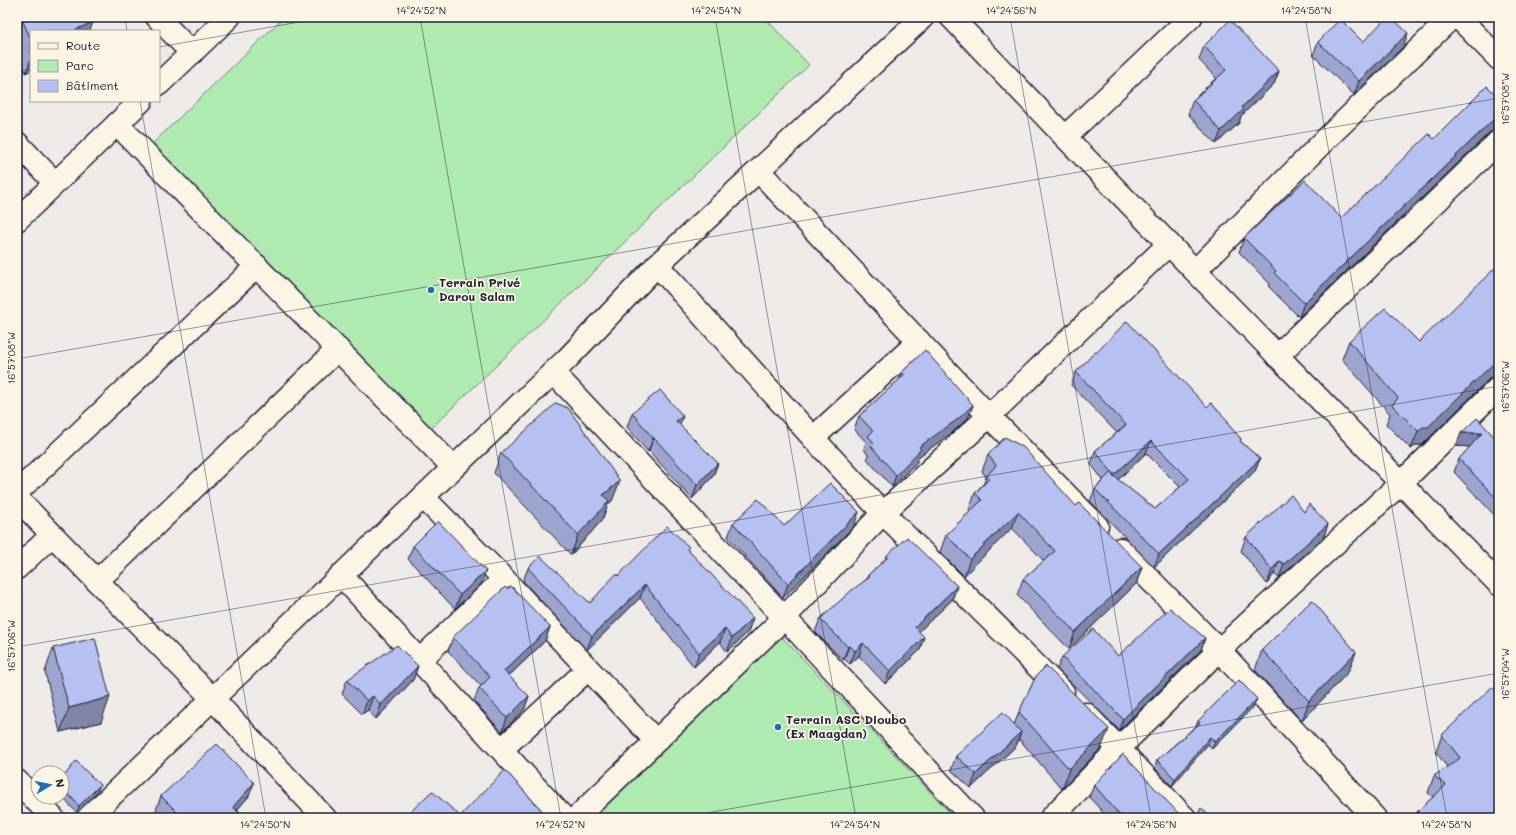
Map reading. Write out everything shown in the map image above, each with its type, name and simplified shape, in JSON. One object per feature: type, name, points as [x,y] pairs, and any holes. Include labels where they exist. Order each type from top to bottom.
[{"type":"street","points":[[157,17],[192,53]]},
{"type":"street","points":[[160,83],[229,17]]},
{"type":"street","points":[[88,818],[552,372],[657,265],[923,17]]},
{"type":"street","points":[[951,17],[1065,137],[1499,584]]},
{"type":"street","points":[[1065,137],[1191,17]]},
{"type":"street","points":[[1196,271],[1326,139],[1452,17]]},
{"type":"street","points":[[1458,17],[1499,59]]},
{"type":"street","points":[[17,220],[140,102]]},
{"type":"street","points":[[117,124],[453,467]]},
{"type":"street","points":[[1277,356],[1499,141]]},
{"type":"street","points":[[17,143],[56,183]]},
{"type":"street","points":[[759,171],[989,416],[1219,650],[1373,817]]},
{"type":"street","points":[[576,818],[784,618],[883,513],[989,416],[1169,244]]},
{"type":"street","points":[[657,265],[813,438],[883,513],[1119,748],[1185,818]]},
{"type":"street","points":[[17,492],[257,266]]},
{"type":"street","points":[[813,438],[919,341]]},
{"type":"street","points":[[96,582],[338,349]]},
{"type":"street","points":[[552,372],[973,818]]},
{"type":"street","points":[[1051,818],[1119,748],[1219,650],[1401,482],[1499,387]]},
{"type":"street","points":[[423,497],[504,579],[656,741]]},
{"type":"street","points":[[17,498],[96,582],[212,698],[325,818]]},
{"type":"street","points":[[17,568],[52,534]]},
{"type":"street","points":[[341,575],[564,818]]},
{"type":"street","points":[[420,660],[504,579]]},
{"type":"street","points":[[502,749],[588,669]]},
{"type":"street","points":[[17,781],[53,818]]},
{"type":"green space","name":"Terrain Privé Darou Salam","points":[[284,17],[764,17],[809,65],[424,435],[150,146]]},
{"type":"green space","name":"Terrain ASC Dioubo (Ex Maagdan)","points":[[782,637],[955,818],[594,818]]},
{"type":"building","points":[[21,17],[91,17],[93,22],[75,30],[30,30],[30,38]]},
{"type":"building","points":[[1387,17],[1391,17],[1408,33],[1359,81],[1318,42],[1340,19],[1363,42]]},
{"type":"building","points":[[1230,20],[1279,71],[1242,107],[1244,109],[1221,131],[1193,100],[1226,70],[1204,46]]},
{"type":"building","points":[[1487,86],[1499,98],[1499,117],[1495,118],[1304,303],[1274,273],[1276,271],[1244,238],[1305,180],[1341,218],[1429,134],[1434,139]]},
{"type":"building","points":[[1499,264],[1499,359],[1428,427],[1423,427],[1418,431],[1392,405],[1398,398],[1349,341],[1385,308],[1419,342]]},
{"type":"building","points":[[1127,321],[1207,407],[1211,403],[1228,421],[1227,423],[1241,439],[1240,441],[1260,459],[1159,554],[1095,489],[1110,473],[1155,509],[1189,479],[1151,441],[1114,475],[1095,451],[1126,425],[1076,372]]},
{"type":"building","points":[[925,350],[973,405],[958,419],[919,447],[921,449],[896,475],[871,446],[874,443],[868,436],[873,431],[859,416],[904,375],[902,372]]},
{"type":"building","points":[[660,390],[683,416],[676,421],[718,463],[697,485],[632,413]]},
{"type":"building","points":[[556,403],[568,408],[620,481],[603,495],[609,501],[578,535],[501,453]]},
{"type":"building","points":[[1477,418],[1499,442],[1499,501],[1459,459],[1482,433],[1461,433]]},
{"type":"building","points":[[1005,437],[1023,447],[1076,506],[1079,503],[1142,567],[1075,632],[1023,579],[1055,551],[1018,512],[970,559],[946,535],[982,500],[975,493],[989,479],[987,476],[996,465],[988,455]]},
{"type":"building","points":[[830,483],[859,512],[788,584],[733,523],[758,499],[784,526]]},
{"type":"building","points":[[1291,495],[1304,512],[1309,504],[1328,524],[1284,564],[1279,561],[1272,570],[1246,537]]},
{"type":"building","points":[[438,521],[486,571],[460,595],[413,546]]},
{"type":"building","points":[[667,526],[689,547],[687,549],[753,618],[732,638],[725,629],[699,653],[645,585],[592,636],[528,568],[540,556],[590,603],[616,574],[618,576]]},
{"type":"building","points":[[907,537],[957,586],[915,627],[924,637],[890,671],[863,643],[855,651],[849,646],[848,647],[820,619],[852,590],[870,577],[868,575]]},
{"type":"building","points":[[511,586],[550,627],[504,671],[529,696],[507,718],[479,688],[490,677],[453,637],[505,587],[507,589]]},
{"type":"building","points":[[1312,600],[1356,652],[1309,701],[1262,650]]},
{"type":"building","points":[[1170,608],[1205,638],[1123,719],[1062,657],[1093,629],[1118,656]]},
{"type":"building","points":[[95,638],[110,697],[69,708],[53,648]]},
{"type":"building","points":[[397,645],[418,666],[381,705],[373,696],[367,701],[347,680]]},
{"type":"building","points":[[1046,666],[1109,729],[1069,769],[1019,712],[1036,676]]},
{"type":"building","points":[[1239,680],[1257,699],[1215,742],[1210,737],[1175,779],[1157,760],[1200,723],[1198,721]]},
{"type":"building","points":[[1492,687],[1499,694],[1499,811],[1491,818],[1423,818],[1417,812],[1446,785],[1434,776],[1460,758],[1442,735]]},
{"type":"building","points":[[1003,712],[1021,732],[976,774],[956,756]]},
{"type":"building","points":[[217,744],[254,783],[233,807],[244,818],[183,818],[161,796]]},
{"type":"building","points":[[1123,754],[1180,815],[1185,818],[1122,818],[1094,785]]},
{"type":"building","points":[[76,761],[100,785],[79,806],[70,796],[70,769]]},
{"type":"building","points":[[505,770],[544,813],[539,818],[404,818],[432,791],[460,816]]},
{"type":"building","points":[[1201,808],[1212,818],[1193,818],[1198,815]]},
{"type":"place","name":"Terrain Privé Darou Salam","points":[[431,290]]},
{"type":"place","name":"Terrain ASC Dioubo (Ex Maagdan)","points":[[778,727]]}]
